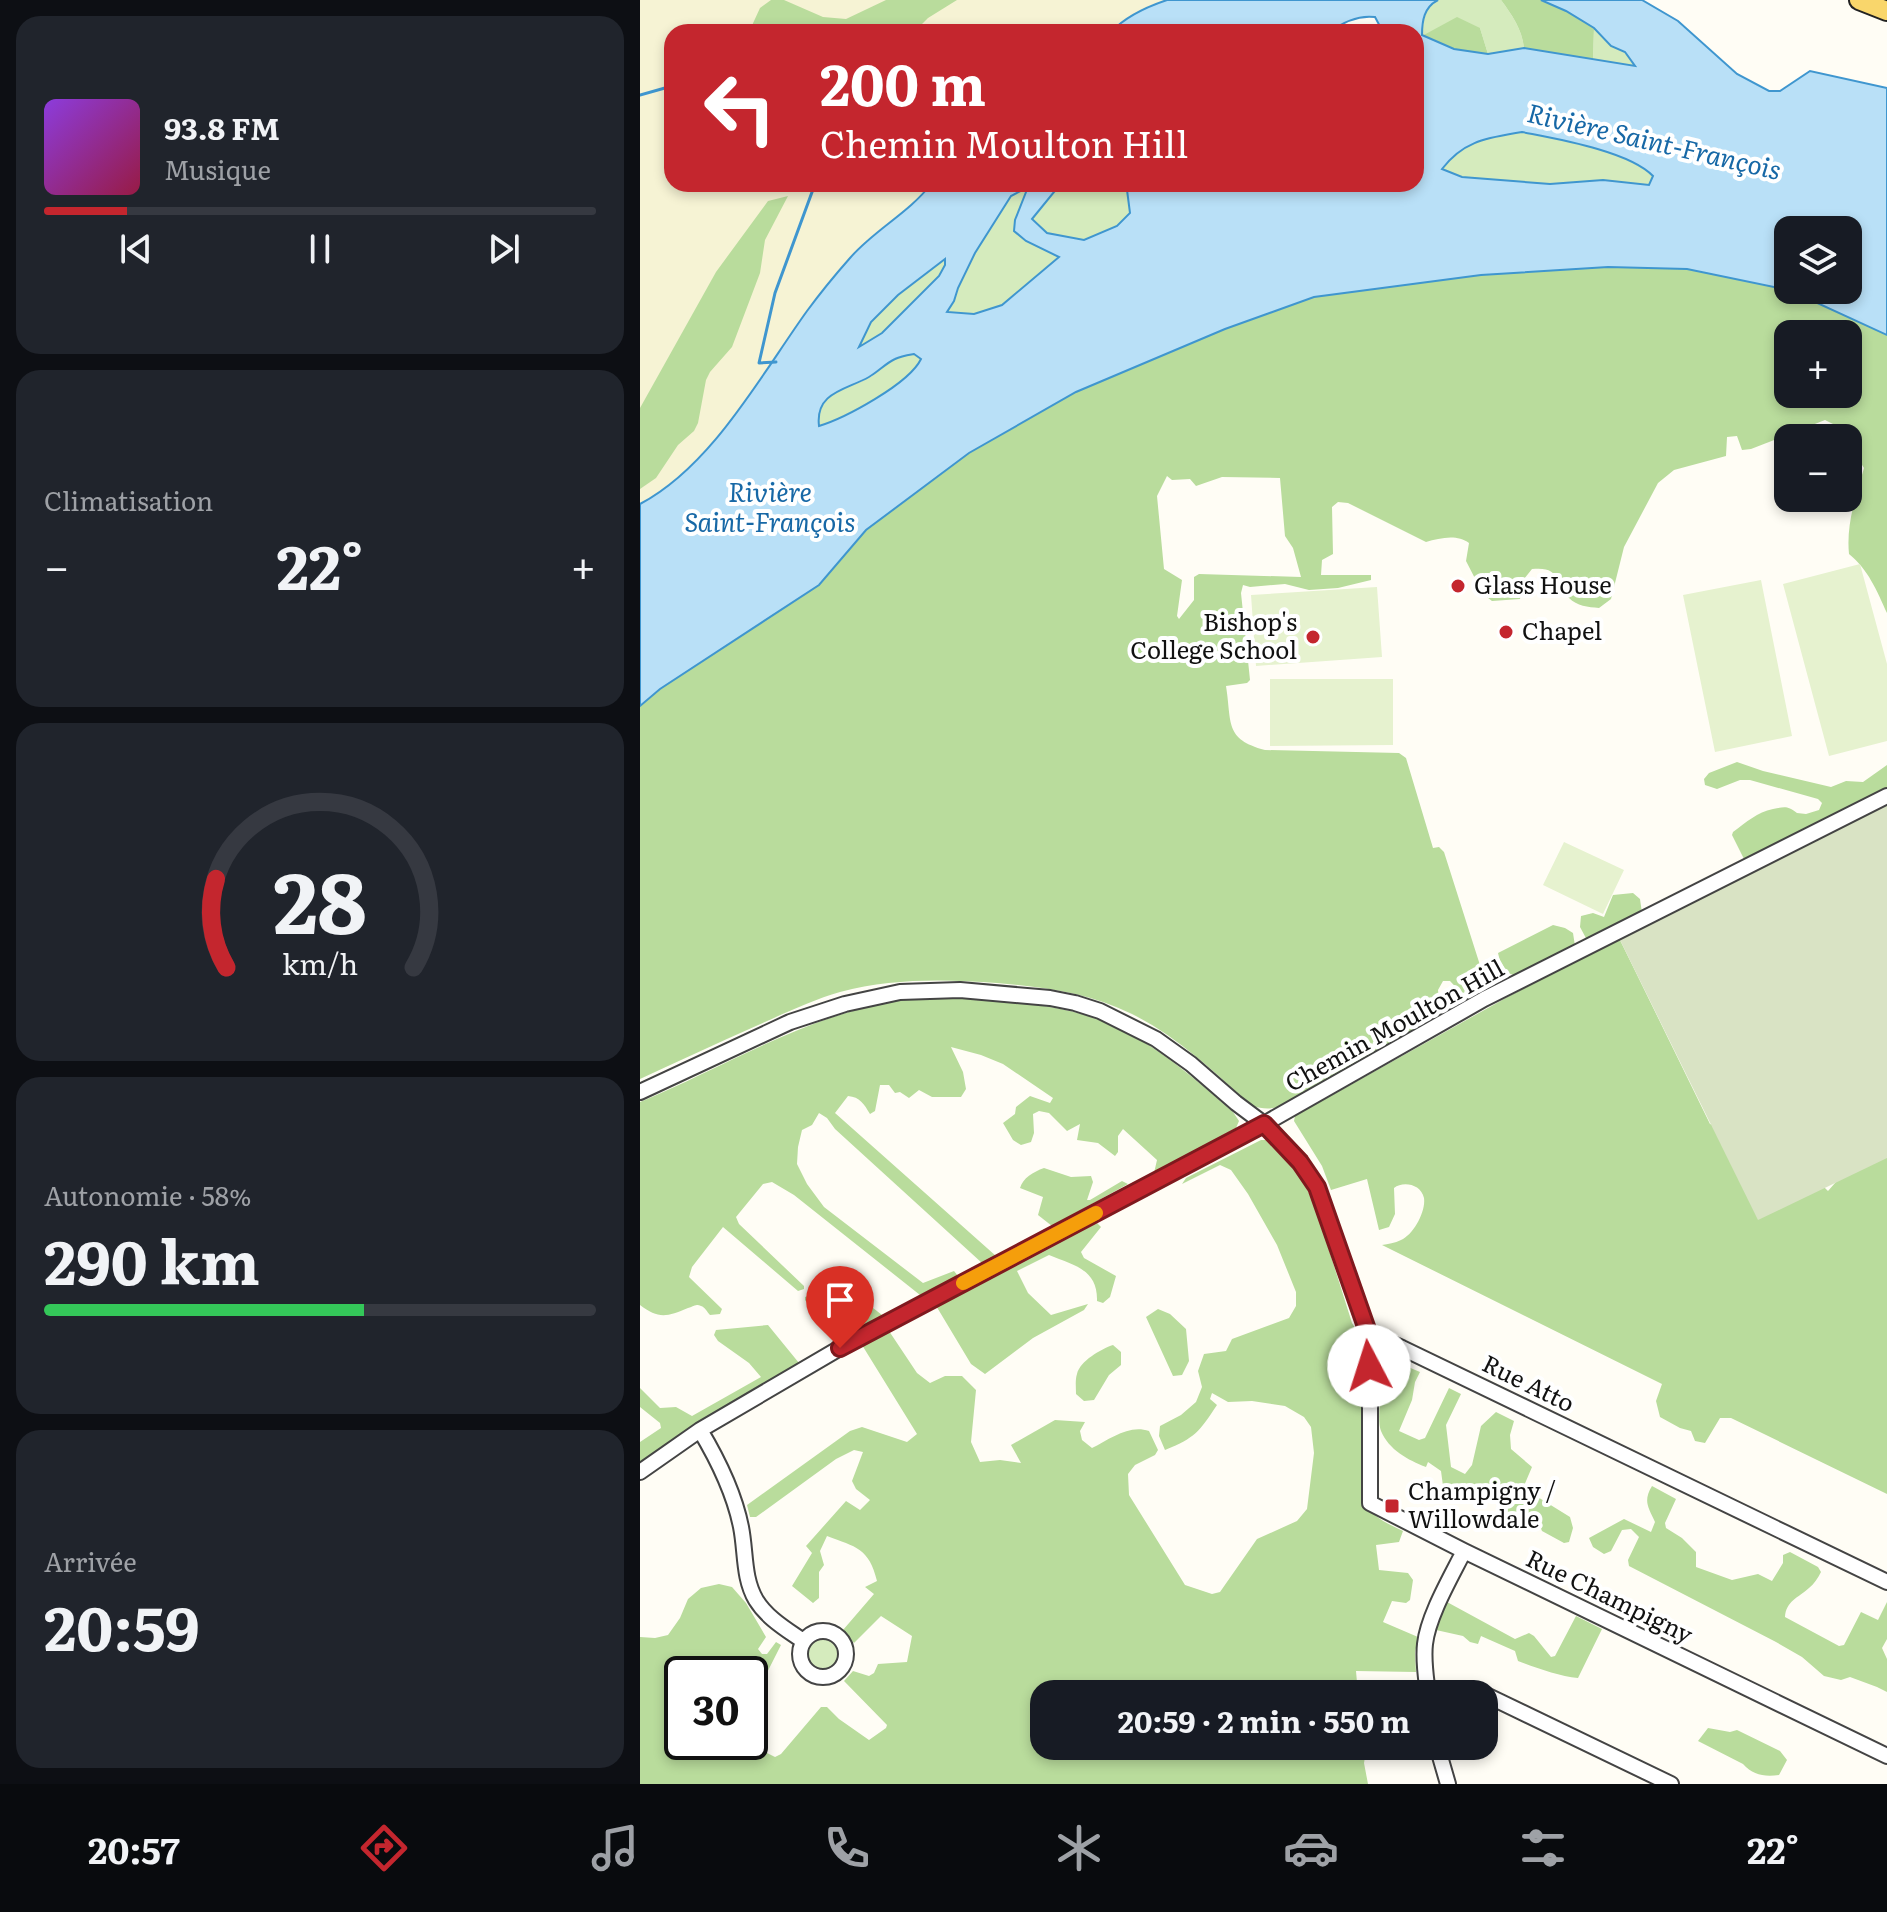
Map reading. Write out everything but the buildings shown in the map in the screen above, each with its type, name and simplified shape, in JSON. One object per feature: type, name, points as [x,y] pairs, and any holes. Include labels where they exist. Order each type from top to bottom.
[{"type":"main road","points":[[1859,0],[1887,11]]},
{"type":"street","name":"Chemin Moulton Hill","points":[[640,1472],[700,1430],[840,1348],[1264,1124],[1484,999],[1887,796]]},
{"type":"street","points":[[640,1092],[755,1037],[814,1014],[900,992],[960,990],[1050,998],[1100,1011],[1156,1039],[1191,1064],[1264,1124],[1300,1162],[1317,1187],[1371,1343]]},
{"type":"street","name":"Rue Champigny","points":[[1371,1343],[1370,1503],[1887,1756]]},
{"type":"street","name":"Rue Atto","points":[[1371,1343],[1393,1344],[1402,1348],[1887,1582]]},
{"type":"street","points":[[700,1430],[728,1483],[736,1506],[751,1589],[762,1609],[803,1641]]},
{"type":"street","points":[[1426,1680],[1425,1642],[1429,1626],[1464,1551]]},
{"type":"street","points":[[1498,1701],[1671,1784]]},
{"type":"street","points":[[1441,1760],[1448,1784]]},
{"type":"shaded area","points":[[640,0],[1167,0],[1149,6],[1118,24],[664,24],[664,192],[925,192],[855,252],[807,311],[725,429],[690,466],[658,494],[640,504]]},
{"type":"green space","points":[[771,0],[784,0],[823,17],[846,19],[886,0],[957,0],[922,24],[753,24],[760,8]]},
{"type":"green space","points":[[1438,0],[1501,0],[1519,28],[1524,48],[1488,54],[1480,28],[1424,36],[1423,20]]},
{"type":"green space","points":[[1501,0],[1541,0],[1594,28],[1593,60],[1524,48],[1519,28]]},
{"type":"green space","points":[[1457,17],[1480,28],[1488,54],[1454,49],[1424,35]]},
{"type":"green space","points":[[1594,28],[1611,46],[1625,52],[1637,66],[1593,60]]},
{"type":"green space","points":[[1522,132],[1609,153],[1626,159],[1653,176],[1649,185],[1603,180],[1550,184],[1462,177],[1441,169],[1468,146]]},
{"type":"green space","points":[[1026,192],[1015,220],[1026,241],[1060,256],[1002,305],[974,314],[947,312],[975,253],[1011,196]]},
{"type":"green space","points":[[1054,192],[1127,192],[1130,213],[1117,226],[1084,240],[1047,233],[1032,219]]},
{"type":"green space","points":[[788,196],[765,240],[760,273],[732,347],[706,380],[694,431],[678,445],[656,478],[640,489],[640,408],[716,272],[768,201]]},
{"type":"green space","points":[[945,258],[939,276],[882,333],[858,348],[871,322],[898,295]]},
{"type":"green space","name":"Bishop's College School","points":[[1608,267],[1687,269],[1774,287],[1774,304],[1820,304],[1855,320],[1774,320],[1774,408],[1862,408],[1862,323],[1887,335],[1887,613],[1867,573],[1849,554],[1852,512],[1862,512],[1862,424],[1833,424],[1825,420],[1815,424],[1774,424],[1774,440],[1742,450],[1737,436],[1727,437],[1726,456],[1674,470],[1658,483],[1624,547],[1611,599],[1599,608],[1572,601],[1553,573],[1542,569],[1532,569],[1524,579],[1520,599],[1492,601],[1483,594],[1466,561],[1469,543],[1454,538],[1426,542],[1348,503],[1338,502],[1332,507],[1333,554],[1322,560],[1321,575],[1371,575],[1371,580],[1338,588],[1309,590],[1285,584],[1243,585],[1241,593],[1250,680],[1226,686],[1232,728],[1242,741],[1265,750],[1399,753],[1406,758],[1433,848],[1439,847],[1444,852],[1479,962],[1484,986],[1482,995],[1470,1002],[1450,981],[1443,981],[1438,990],[1441,1018],[1280,1107],[1273,1108],[1252,1106],[1180,1044],[1149,1023],[1116,1007],[1049,989],[957,981],[899,982],[840,992],[787,1012],[640,1079],[640,706],[660,689],[819,585],[866,530],[969,453],[1076,392],[1225,329],[1314,297],[1481,275]],"holes":[[[1167,476],[1172,480],[1190,479],[1196,486],[1222,477],[1280,478],[1285,536],[1293,548],[1301,577],[1199,574],[1194,577],[1194,600],[1179,619],[1182,580],[1164,569],[1157,496]]]},
{"type":"green space","points":[[914,354],[922,359],[891,389],[819,427],[819,415],[827,399],[869,378],[891,361]]},
{"type":"green space","points":[[1860,564],[1887,664],[1887,741],[1829,756],[1783,584]]},
{"type":"green space","points":[[1761,580],[1792,736],[1715,752],[1683,595]]},
{"type":"green space","points":[[1377,587],[1382,657],[1256,666],[1251,595]]},
{"type":"green space","points":[[1270,679],[1393,679],[1393,745],[1270,746]]},
{"type":"green space","points":[[1737,762],[1831,787],[1846,781],[1863,782],[1887,765],[1887,791],[1745,861],[1733,832],[1767,810],[1785,807],[1806,814],[1819,810],[1822,803],[1818,799],[1750,780],[1740,780],[1717,789],[1705,785],[1704,779],[1709,773]]},
{"type":"green space","points":[[1887,805],[1887,1158],[1758,1220],[1618,936]]},
{"type":"green space","points":[[1564,842],[1624,870],[1603,914],[1543,885]]},
{"type":"green space","points":[[1633,893],[1640,899],[1642,913],[1587,940],[1580,927],[1581,916],[1593,913],[1604,917],[1613,895]]},
{"type":"green space","points":[[1553,925],[1573,933],[1575,946],[1516,976],[1508,973],[1498,953]]},
{"type":"green space","points":[[1619,938],[1710,1124],[1737,1133],[1818,1181],[1828,1191],[1879,1133],[1887,1136],[1887,1494],[1731,1418],[1720,1418],[1705,1443],[1695,1441],[1691,1431],[1660,1417],[1656,1401],[1662,1384],[1382,1245],[1401,1240],[1414,1228],[1423,1210],[1422,1193],[1411,1185],[1394,1188],[1395,1214],[1389,1227],[1379,1230],[1367,1179],[1331,1190],[1322,1166],[1294,1121],[1295,1116],[1318,1103]]},
{"type":"green space","points":[[959,997],[1060,1009],[1119,1028],[1179,1066],[1233,1112],[1239,1121],[1236,1128],[1154,1173],[1157,1160],[1123,1129],[1118,1136],[1115,1156],[1098,1143],[1077,1140],[1080,1124],[1067,1131],[1049,1113],[1039,1111],[1033,1114],[1031,1142],[1021,1145],[1013,1140],[1003,1123],[1030,1096],[1050,1103],[1053,1098],[1003,1064],[951,1047],[963,1072],[966,1089],[961,1097],[932,1097],[919,1090],[909,1098],[900,1092],[895,1093],[889,1085],[880,1085],[875,1111],[870,1114],[859,1099],[848,1096],[835,1113],[996,1256],[982,1263],[819,1113],[812,1125],[802,1130],[797,1164],[824,1207],[923,1283],[954,1271],[958,1276],[920,1295],[794,1195],[772,1182],[763,1184],[736,1217],[739,1224],[804,1289],[798,1291],[723,1227],[692,1267],[689,1277],[722,1309],[720,1314],[710,1315],[704,1307],[697,1305],[663,1315],[652,1313],[640,1305],[640,1102],[831,1018],[897,1001]]},
{"type":"green space","points":[[1266,1140],[1303,1179],[1318,1215],[1352,1323],[1361,1338],[1362,1498],[1374,1514],[1403,1531],[1399,1542],[1376,1545],[1379,1570],[1408,1573],[1413,1580],[1410,1600],[1406,1603],[1392,1601],[1383,1622],[1418,1637],[1416,1672],[1356,1671],[1357,1680],[1030,1680],[1030,1760],[1364,1760],[1368,1784],[640,1784],[640,1637],[668,1635],[688,1599],[701,1588],[719,1584],[732,1587],[746,1603],[766,1637],[758,1649],[762,1654],[767,1654],[776,1642],[781,1645],[768,1671],[768,1656],[664,1656],[664,1760],[768,1760],[768,1754],[775,1757],[781,1754],[821,1707],[827,1707],[869,1740],[886,1728],[887,1725],[844,1681],[853,1671],[869,1676],[878,1664],[907,1662],[912,1636],[881,1616],[854,1643],[843,1630],[874,1594],[865,1587],[877,1581],[870,1562],[860,1550],[827,1536],[820,1551],[824,1565],[819,1572],[819,1598],[813,1603],[792,1586],[812,1553],[806,1546],[846,1501],[860,1510],[870,1500],[856,1489],[852,1481],[863,1452],[854,1450],[836,1459],[756,1517],[750,1517],[747,1505],[850,1431],[862,1427],[907,1442],[917,1434],[862,1345],[889,1331],[917,1373],[930,1383],[945,1376],[962,1376],[976,1390],[971,1442],[980,1462],[1000,1460],[1021,1463],[1011,1445],[1055,1420],[1085,1422],[1080,1431],[1082,1440],[1092,1448],[1127,1431],[1149,1431],[1158,1450],[1155,1455],[1135,1465],[1128,1474],[1129,1495],[1185,1585],[1212,1594],[1220,1592],[1257,1539],[1297,1521],[1307,1509],[1314,1453],[1311,1427],[1304,1417],[1285,1406],[1252,1401],[1228,1402],[1212,1393],[1210,1399],[1217,1405],[1196,1433],[1165,1450],[1159,1436],[1160,1426],[1181,1415],[1196,1402],[1202,1387],[1198,1371],[1204,1354],[1226,1351],[1232,1339],[1289,1318],[1296,1306],[1296,1292],[1277,1245],[1231,1170],[1220,1165],[1182,1184],[1186,1178]]},
{"type":"green space","points":[[1044,1168],[1071,1177],[1091,1176],[1093,1182],[1087,1200],[1122,1181],[1128,1184],[1052,1226],[1038,1215],[1043,1197],[1020,1188],[1029,1176]]},
{"type":"green space","points":[[1097,1223],[1101,1227],[1081,1252],[1084,1258],[1116,1276],[1110,1297],[1103,1303],[1097,1301],[1089,1275],[1049,1255],[1017,1271],[1028,1293],[1051,1315],[1088,1304],[1084,1310],[1033,1338],[985,1374],[971,1364],[935,1304]]},
{"type":"green space","points":[[816,1293],[833,1305],[855,1300],[868,1304],[882,1315],[845,1339],[827,1328],[805,1300],[805,1297]]},
{"type":"green space","points":[[1158,1309],[1170,1314],[1186,1329],[1189,1361],[1182,1375],[1173,1376],[1146,1317]]},
{"type":"green space","points":[[768,1325],[799,1363],[797,1366],[692,1428],[640,1463],[640,1442],[661,1428],[660,1423],[640,1407],[640,1388],[660,1408],[676,1407],[692,1416],[761,1377],[749,1363],[718,1341],[714,1335],[716,1330]]},
{"type":"green space","points":[[1113,1345],[1121,1352],[1121,1365],[1109,1375],[1094,1400],[1084,1401],[1076,1394],[1079,1369],[1092,1356]]},
{"type":"green space","points":[[1401,1364],[1420,1372],[1399,1431],[1419,1440],[1425,1438],[1449,1388],[1461,1394],[1446,1425],[1451,1467],[1465,1474],[1472,1465],[1481,1426],[1496,1412],[1514,1421],[1510,1435],[1511,1449],[1532,1467],[1523,1488],[1570,1517],[1573,1528],[1569,1542],[1564,1543],[1542,1531],[1538,1521],[1528,1515],[1497,1513],[1502,1500],[1465,1483],[1450,1491],[1443,1486],[1441,1471],[1428,1462],[1426,1467],[1412,1461],[1389,1444],[1380,1427],[1381,1385],[1392,1384]]},
{"type":"green space","points":[[1652,1486],[1676,1499],[1665,1523],[1666,1528],[1696,1552],[1696,1567],[1732,1580],[1758,1574],[1772,1581],[1783,1563],[1783,1555],[1790,1552],[1818,1567],[1821,1572],[1817,1579],[1790,1603],[1785,1617],[1839,1646],[1844,1645],[1861,1612],[1878,1620],[1887,1602],[1887,1639],[1882,1648],[1887,1659],[1887,1692],[1850,1677],[1841,1680],[1824,1676],[1802,1657],[1776,1642],[1629,1566],[1628,1560],[1639,1537],[1631,1529],[1622,1530],[1611,1551],[1604,1554],[1593,1547],[1589,1538],[1624,1519],[1651,1532],[1655,1522],[1647,1500]]},
{"type":"green space","points":[[1447,1602],[1515,1639],[1529,1633],[1551,1657],[1555,1656],[1576,1616],[1602,1629],[1578,1678],[1571,1677],[1518,1661],[1515,1651],[1481,1636],[1478,1644],[1463,1636],[1436,1630]]},
{"type":"green space","points":[[822,1636],[835,1641],[840,1654],[835,1667],[822,1672],[809,1667],[804,1654],[809,1641]]},
{"type":"green space","points":[[1708,1728],[1730,1732],[1737,1730],[1780,1751],[1787,1760],[1779,1775],[1755,1773],[1698,1741]]},
{"type":"water","name":"Rivière Saint-François","points":[[1167,0],[1438,0],[1430,6],[1423,24],[1379,24],[1375,17],[1363,17],[1342,24],[1120,24]]},
{"type":"water","name":"Rivière Saint-François","points":[[1541,0],[1642,0],[1678,21],[1737,74],[1769,91],[1780,91],[1810,71],[1887,88],[1887,335],[1862,324],[1862,320],[1854,320],[1819,304],[1862,304],[1862,216],[1774,216],[1774,287],[1687,269],[1608,267],[1481,275],[1314,297],[1225,329],[1076,392],[969,453],[866,530],[819,585],[660,689],[640,706],[640,504],[690,467],[712,443],[807,311],[859,248],[924,192],[1019,192],[1011,196],[975,253],[947,312],[974,314],[1002,305],[1059,257],[1026,241],[1014,231],[1026,192],[1054,192],[1032,219],[1047,233],[1084,240],[1117,226],[1130,213],[1127,192],[1424,192],[1424,36],[1454,49],[1488,54],[1524,48],[1635,66],[1625,52],[1611,46],[1594,28]],"holes":[[[1522,132],[1610,153],[1642,167],[1653,176],[1649,185],[1603,180],[1550,184],[1462,177],[1442,169],[1468,146],[1488,139]],[[945,259],[939,276],[882,333],[859,347],[871,322],[898,295]],[[914,354],[921,359],[904,379],[890,389],[860,408],[819,426],[822,406],[834,394],[902,356]]]},
{"type":"waterway","points":[[640,95],[664,88]]},
{"type":"waterway","points":[[776,362],[759,363],[775,293],[812,192]]},
{"type":"slow traffic","points":[[963,1283],[1096,1213]]},
{"type":"place","name":"Glass House","points":[[1458,586]]},
{"type":"place","name":"Chapel","points":[[1506,632]]},
{"type":"place","name":"Bishop's College School","points":[[1313,637]]},
{"type":"place","name":"Champigny / Willowdale","points":[[1392,1506]]},
{"type":"route","points":[[840,1348],[1264,1124],[1300,1162],[1317,1187],[1370,1338],[1369,1366]]}]
